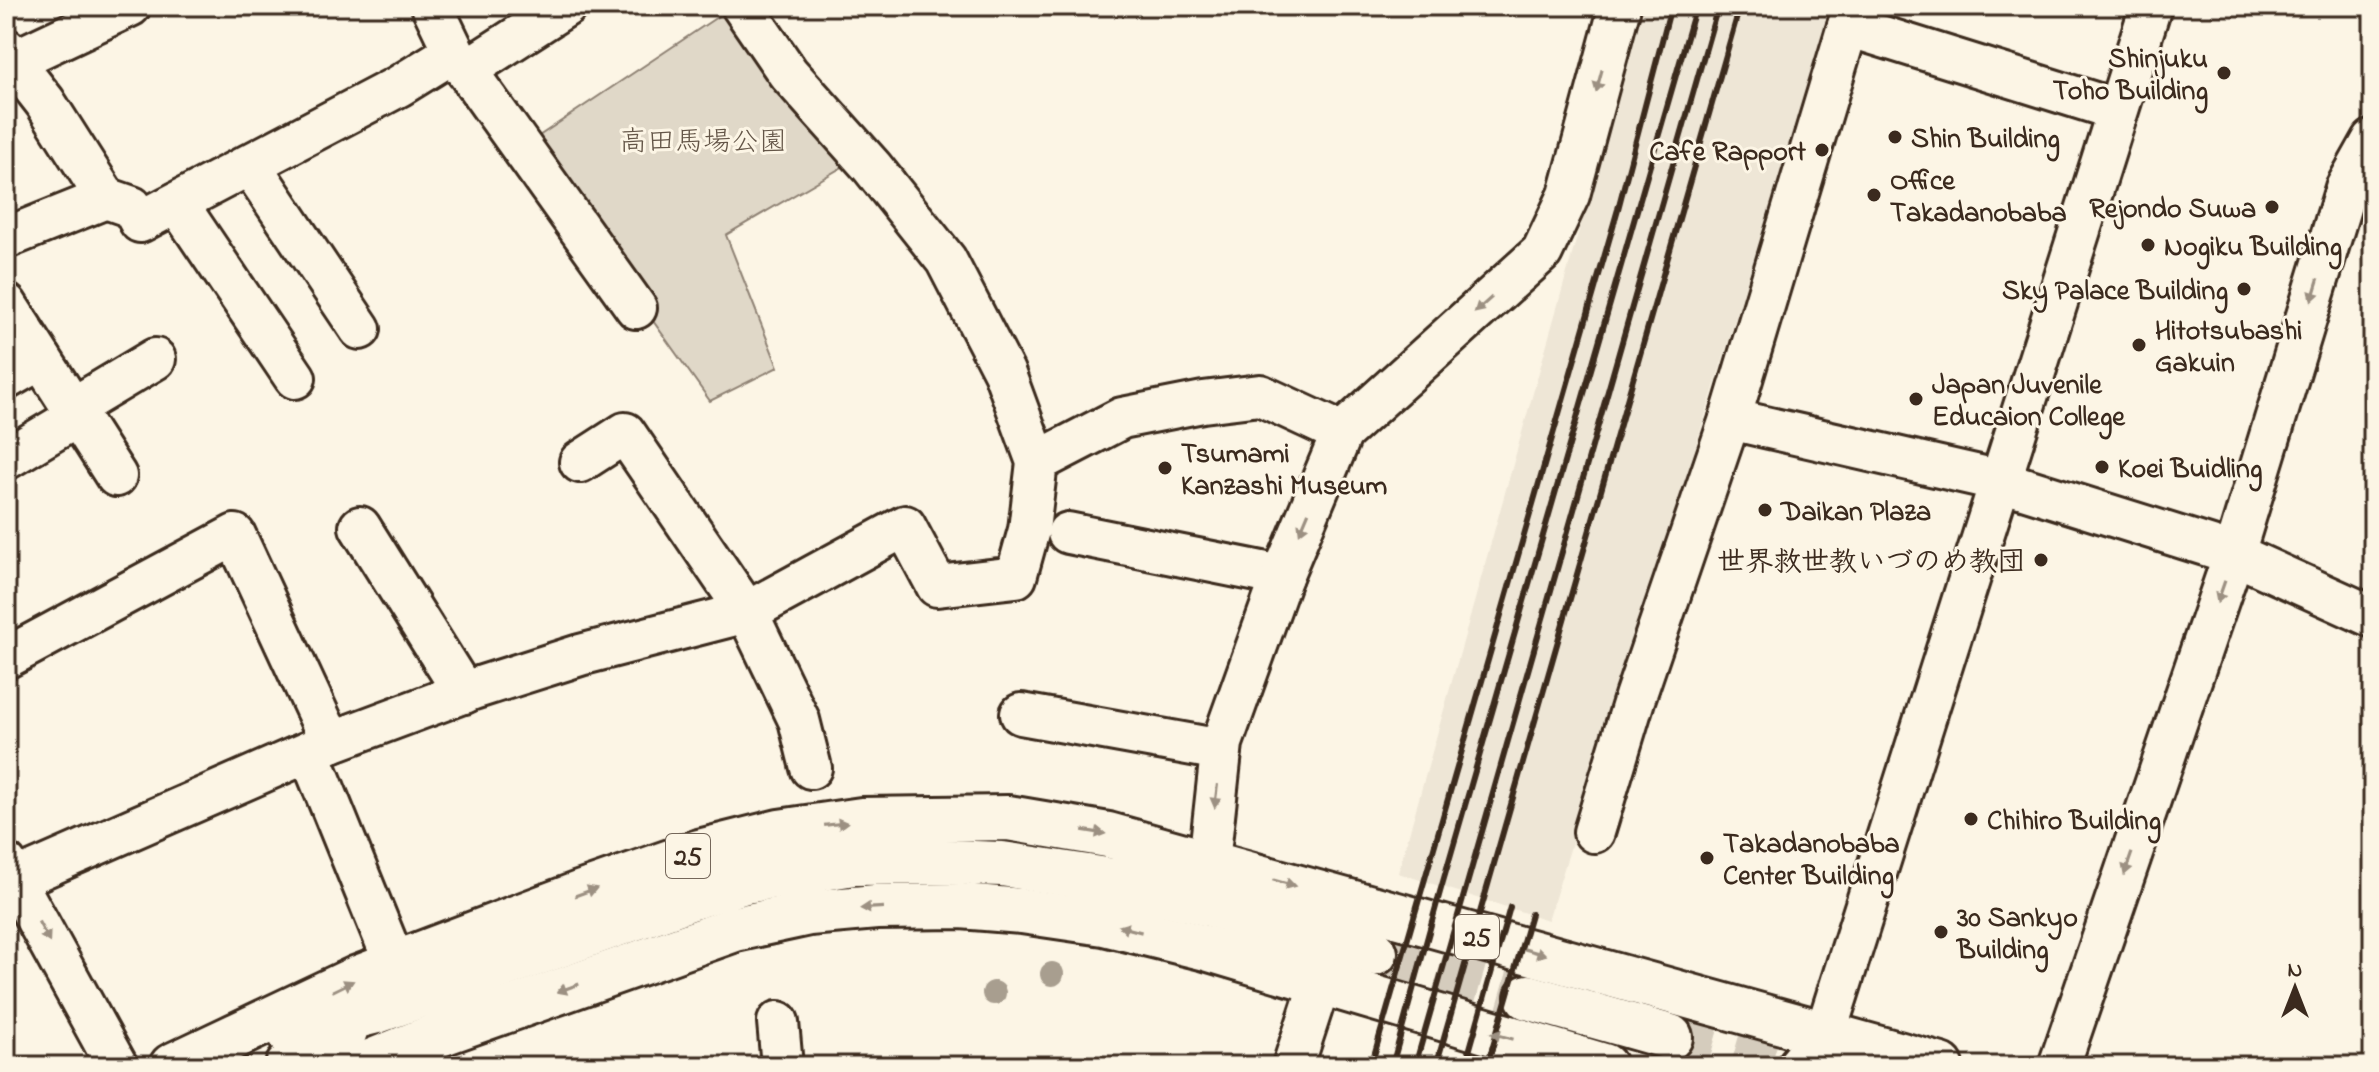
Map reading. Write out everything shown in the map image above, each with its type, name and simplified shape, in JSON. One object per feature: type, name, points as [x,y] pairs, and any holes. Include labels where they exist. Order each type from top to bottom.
[{"type":"main road","name":"25","points":[[184,1061],[358,978],[699,852],[779,832],[862,820],[1008,818],[1108,835],[1209,862],[1811,1050],[1941,1066]]},
{"type":"main road","name":"25","points":[[184,1061],[377,1011],[745,881],[853,863],[1002,864],[1113,881],[1209,904],[1375,953]]},
{"type":"main road","points":[[361,1066],[445,1032],[735,929],[822,912],[876,907],[961,906],[1104,923],[1206,948],[1604,1066]]},
{"type":"main road","points":[[1528,997],[1670,1037]]},
{"type":"main road","name":"25","points":[[288,1066],[377,1011]]},
{"type":"street","points":[[130,6],[9,55],[45,102],[106,198],[132,207],[140,222],[399,86],[460,61],[566,6]]},
{"type":"street","points":[[432,6],[460,61],[636,308]]},
{"type":"street","points":[[117,1066],[9,876],[320,747],[464,693],[580,655],[747,612],[905,526],[937,586],[1016,577],[1029,530],[1037,462],[1004,372],[946,260],[872,167],[788,73],[742,6]]},
{"type":"street","points":[[1209,862],[1221,750],[1282,576],[1342,433],[1542,252],[1569,195],[1620,6]]},
{"type":"street","points":[[1811,1050],[2001,481],[2151,6]]},
{"type":"street","points":[[1594,832],[1635,697],[1730,419],[1851,16],[2117,110]]},
{"type":"street","points":[[2059,1066],[2360,197],[2373,140]]},
{"type":"street","points":[[250,165],[360,329]]},
{"type":"street","points":[[6,238],[106,198]]},
{"type":"street","points":[[177,203],[295,378]]},
{"type":"street","points":[[6,304],[116,476]]},
{"type":"street","points":[[6,379],[41,359]]},
{"type":"street","points":[[6,459],[155,359]]},
{"type":"street","points":[[1037,462],[1122,418],[1203,402],[1260,395],[1342,433]]},
{"type":"street","points":[[1730,419],[2001,481],[2234,554],[2373,617]]},
{"type":"street","points":[[580,462],[625,433],[747,612],[799,720],[811,768]]},
{"type":"street","points":[[360,527],[464,693]]},
{"type":"street","points":[[1068,533],[1282,576]]},
{"type":"street","points":[[6,658],[235,535],[320,747],[395,964]]},
{"type":"street","points":[[1021,714],[1221,750]]},
{"type":"street","points":[[1293,1066],[1320,983]]},
{"type":"street","points":[[778,1022],[782,1066]]},
{"type":"shaded area","points":[[1642,6],[1833,6],[1548,920],[1398,873]]},
{"type":"green space","name":"高田馬場公園","points":[[732,7],[856,159],[726,235],[778,367],[710,401],[527,144]]},
{"type":"tunnel","points":[[1375,953],[1528,997]]},
{"type":"tunnel","points":[[1670,1037],[1771,1066]]},
{"type":"railway","points":[[1371,1066],[1618,209],[1671,6]]},
{"type":"railway","points":[[1392,1066],[1696,6]]},
{"type":"railway","points":[[1415,1066],[1718,6]]},
{"type":"railway","points":[[1436,1066],[1740,6]]},
{"type":"railway","points":[[1465,1066],[1510,907]]},
{"type":"railway","points":[[1487,1066],[1531,914]]},
{"type":"place","name":"Shinjuku Toho Building","points":[[2224,73]]},
{"type":"place","name":"Shin Building","points":[[1895,137]]},
{"type":"place","name":"Cafe Rapport","points":[[1822,150]]},
{"type":"place","name":"Office Takadanobaba","points":[[1874,195]]},
{"type":"place","name":"Rejondo Suwa","points":[[2272,207]]},
{"type":"place","name":"Nogiku Building","points":[[2148,245]]},
{"type":"place","name":"Sky Palace Building","points":[[2244,289]]},
{"type":"place","name":"Hitotsubashi Gakuin","points":[[2139,345]]},
{"type":"place","name":"Japan Juvenile Educaion College","points":[[1916,399]]},
{"type":"place","name":"Koei Buidling","points":[[2102,467]]},
{"type":"place","name":"Tsumami Kanzashi Museum","points":[[1165,468]]},
{"type":"place","name":"Daikan Plaza","points":[[1765,510]]},
{"type":"place","name":"世界救世教いづのめ教団","points":[[2041,560]]},
{"type":"place","name":"Chihiro Building","points":[[1971,819]]},
{"type":"place","name":"Takadanobaba Center Building","points":[[1707,858]]},
{"type":"place","name":"30 Sankyo Building","points":[[1941,932]]}]
